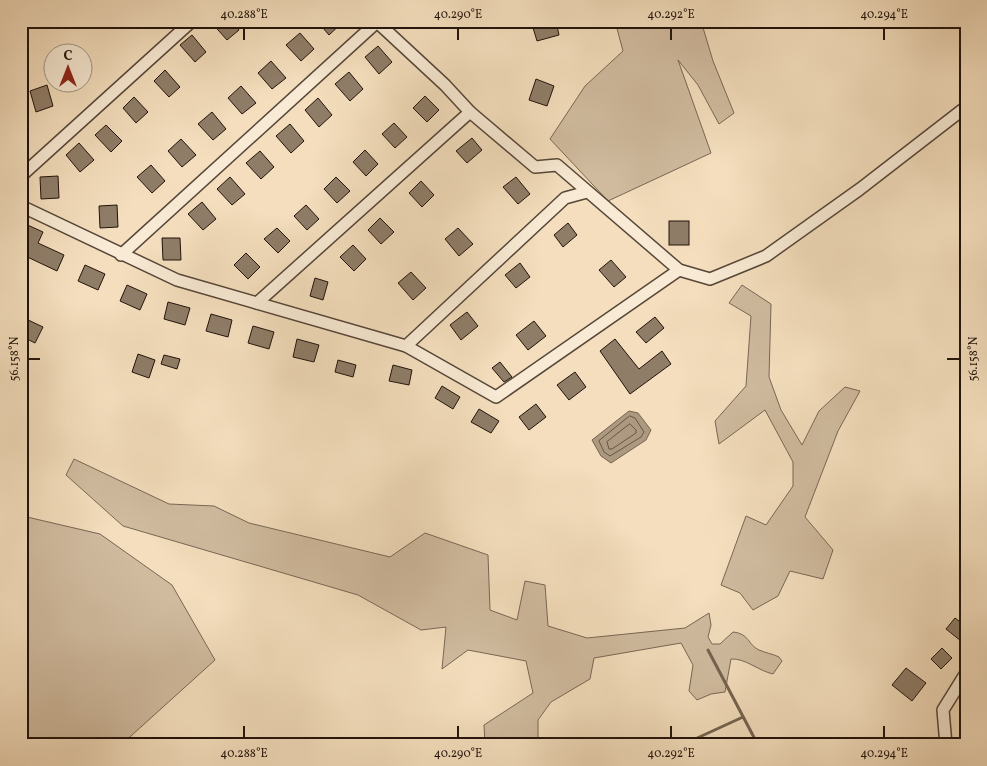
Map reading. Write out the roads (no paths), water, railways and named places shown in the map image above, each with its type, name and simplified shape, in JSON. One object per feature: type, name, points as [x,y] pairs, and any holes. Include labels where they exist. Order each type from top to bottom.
[{"type":"street","points":[[21,176],[192,21]]},
{"type":"street","points":[[121,255],[376,22],[445,85],[470,112],[535,167],[557,165],[679,270],[710,279],[766,256],[860,189],[966,107]]},
{"type":"street","points":[[257,303],[470,112]]},
{"type":"street","points":[[406,346],[565,198],[587,192]]},
{"type":"street","points":[[21,206],[177,280],[406,346],[496,397],[679,270]]},
{"type":"street","points":[[946,745],[943,710],[966,672]]},
{"type":"water","points":[[629,411],[638,413],[651,430],[646,440],[611,463],[601,456],[592,440]]},
{"type":"waterway","points":[[708,650],[758,745]]},
{"type":"waterway","points":[[682,745],[743,717]]}]
